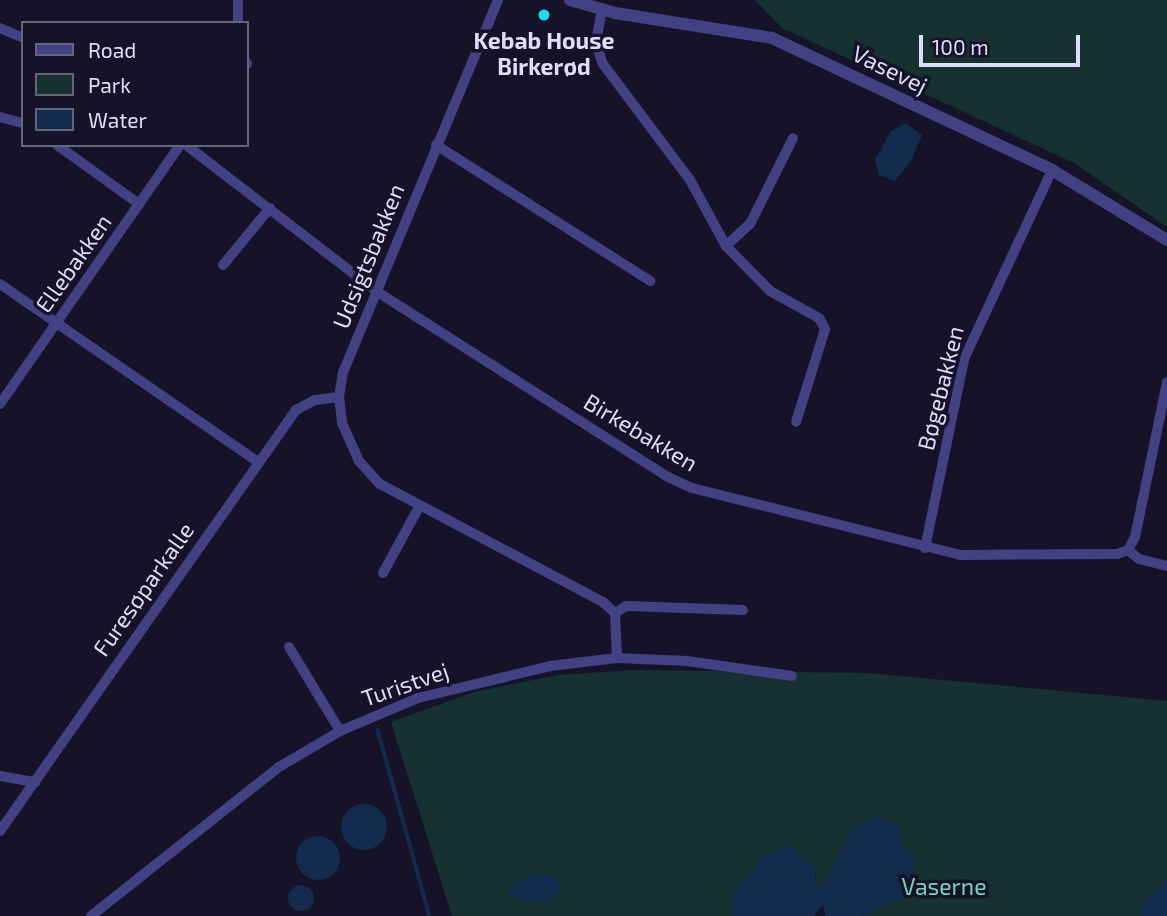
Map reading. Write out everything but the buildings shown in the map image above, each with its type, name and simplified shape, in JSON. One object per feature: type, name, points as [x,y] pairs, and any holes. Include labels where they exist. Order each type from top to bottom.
[{"type":"street","points":[[238,0],[238,21]]},
{"type":"street","name":"Udsigtsbakken","points":[[498,0],[343,372],[339,397],[342,424],[363,467],[380,484],[419,507],[603,601],[615,613]]},
{"type":"street","name":"Vasevej","points":[[570,0],[602,9],[772,38],[1052,170],[1167,240]]},
{"type":"street","points":[[602,9],[596,44],[603,64],[690,180],[726,246],[770,291],[819,318],[825,329],[796,422]]},
{"type":"street","points":[[0,28],[21,37]]},
{"type":"street","points":[[0,117],[21,122]]},
{"type":"street","points":[[726,246],[750,224],[793,138]]},
{"type":"street","points":[[436,145],[650,281]]},
{"type":"street","points":[[60,147],[139,204]]},
{"type":"street","name":"Ellebakken","points":[[0,404],[179,147]]},
{"type":"street","name":"Birkebakken","points":[[189,147],[376,291],[667,478],[692,488],[960,555],[1117,554],[1128,550]]},
{"type":"street","name":"Bøgebakken","points":[[925,548],[964,359],[1052,170]]},
{"type":"street","points":[[223,265],[270,208]]},
{"type":"street","points":[[0,284],[258,462]]},
{"type":"street","points":[[1167,383],[1135,537],[1128,550],[1139,559],[1167,566]]},
{"type":"street","name":"Furesøparkalle","points":[[0,831],[258,462],[305,403],[339,397]]},
{"type":"street","points":[[383,573],[419,507]]},
{"type":"street","points":[[617,658],[615,613],[626,606],[743,610]]},
{"type":"street","points":[[289,647],[340,731]]},
{"type":"street","name":"Turistvej","points":[[91,916],[279,767],[340,731],[418,698],[479,682],[617,658],[687,662],[792,676]]},
{"type":"street","points":[[0,776],[35,782]]},
{"type":"green space","points":[[755,0],[1167,0],[1167,227],[1074,163],[782,28]]},
{"type":"green space","name":"Vaserne","points":[[635,670],[868,673],[1167,701],[1167,916],[862,916],[903,897],[915,854],[903,846],[899,836],[851,831],[823,885],[814,889],[816,874],[763,857],[733,894],[733,916],[452,916],[391,722],[474,692],[558,675]]},
{"type":"water","points":[[906,123],[922,135],[911,161],[895,181],[879,175],[875,160],[891,131]]},
{"type":"water","points":[[364,804],[380,811],[387,827],[380,843],[364,850],[348,843],[341,827],[348,811]]},
{"type":"water","points":[[870,818],[885,818],[900,828],[903,846],[915,854],[913,880],[903,897],[862,916],[825,916],[823,905],[814,916],[733,916],[733,894],[763,857],[785,846],[794,848],[815,868],[815,888],[823,885],[851,831]]},
{"type":"water","points":[[318,836],[334,842],[340,858],[334,874],[318,880],[302,874],[296,858],[302,842]]},
{"type":"water","points":[[532,874],[554,877],[562,887],[550,902],[514,899],[509,890]]},
{"type":"water","points":[[1167,879],[1167,916],[1139,916],[1143,904]]},
{"type":"water","points":[[301,885],[310,889],[314,898],[310,907],[301,911],[292,907],[288,898],[292,889]]},
{"type":"waterway","points":[[378,730],[430,916]]},
{"type":"place","name":"Kebab House Birkerød","points":[[544,15]]}]
